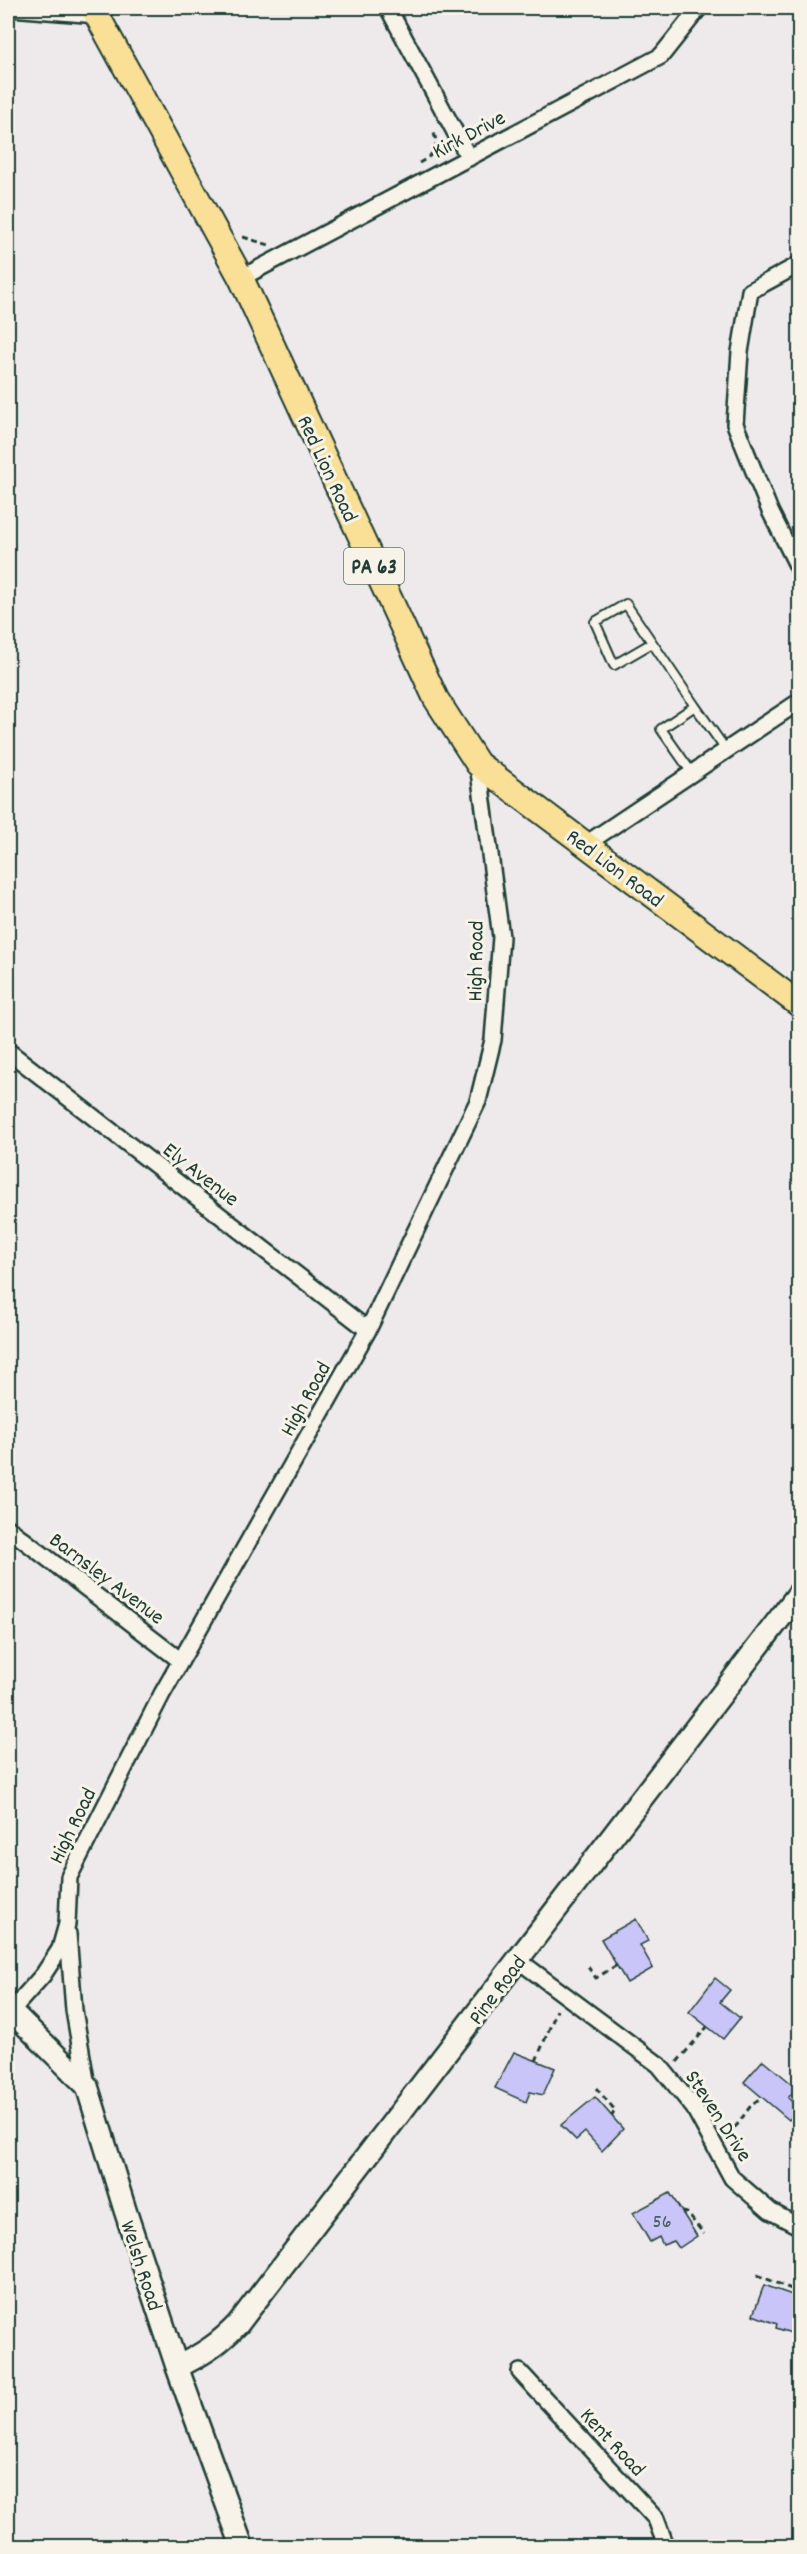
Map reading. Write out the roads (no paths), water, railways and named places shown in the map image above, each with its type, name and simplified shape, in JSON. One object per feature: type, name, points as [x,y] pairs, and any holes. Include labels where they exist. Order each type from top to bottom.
[{"type":"main road","name":"Red Lion Road","points":[[95,11],[241,278],[436,699],[478,764],[800,1005]]},
{"type":"street","points":[[11,8],[95,11]]},
{"type":"street","points":[[388,8],[469,158]]},
{"type":"street","name":"Kirk Drive","points":[[241,278],[661,56],[699,8]]},
{"type":"street","points":[[800,264],[750,291],[740,352],[735,424],[770,511],[800,571]]},
{"type":"street","points":[[586,844],[800,701]]},
{"type":"street","name":"High Road","points":[[9,2009],[43,1976],[60,1949],[67,1924],[69,1876],[181,1661],[368,1330],[478,1101],[493,1040],[501,937],[478,764]]},
{"type":"street","name":"Ely Avenue","points":[[8,1051],[368,1330]]},
{"type":"street","name":"Barnsley Avenue","points":[[8,1528],[181,1661]]},
{"type":"street","name":"Pine Road","points":[[177,2367],[220,2343],[238,2324],[800,1592]]},
{"type":"street","points":[[67,1924],[74,2010],[87,2086]]},
{"type":"street","name":"Steven Drive","points":[[518,1960],[652,2059],[694,2108],[732,2178],[770,2211],[800,2227]]},
{"type":"street","name":"Welsh Road","points":[[9,2009],[87,2086],[177,2367],[242,2547]]},
{"type":"street","name":"Kent Road","points":[[520,2372],[656,2519],[666,2547]]},
{"type":"lane","points":[[652,643],[614,665],[596,622],[626,604],[726,750]]},
{"type":"lane","points":[[692,773],[661,729],[695,706]]}]
